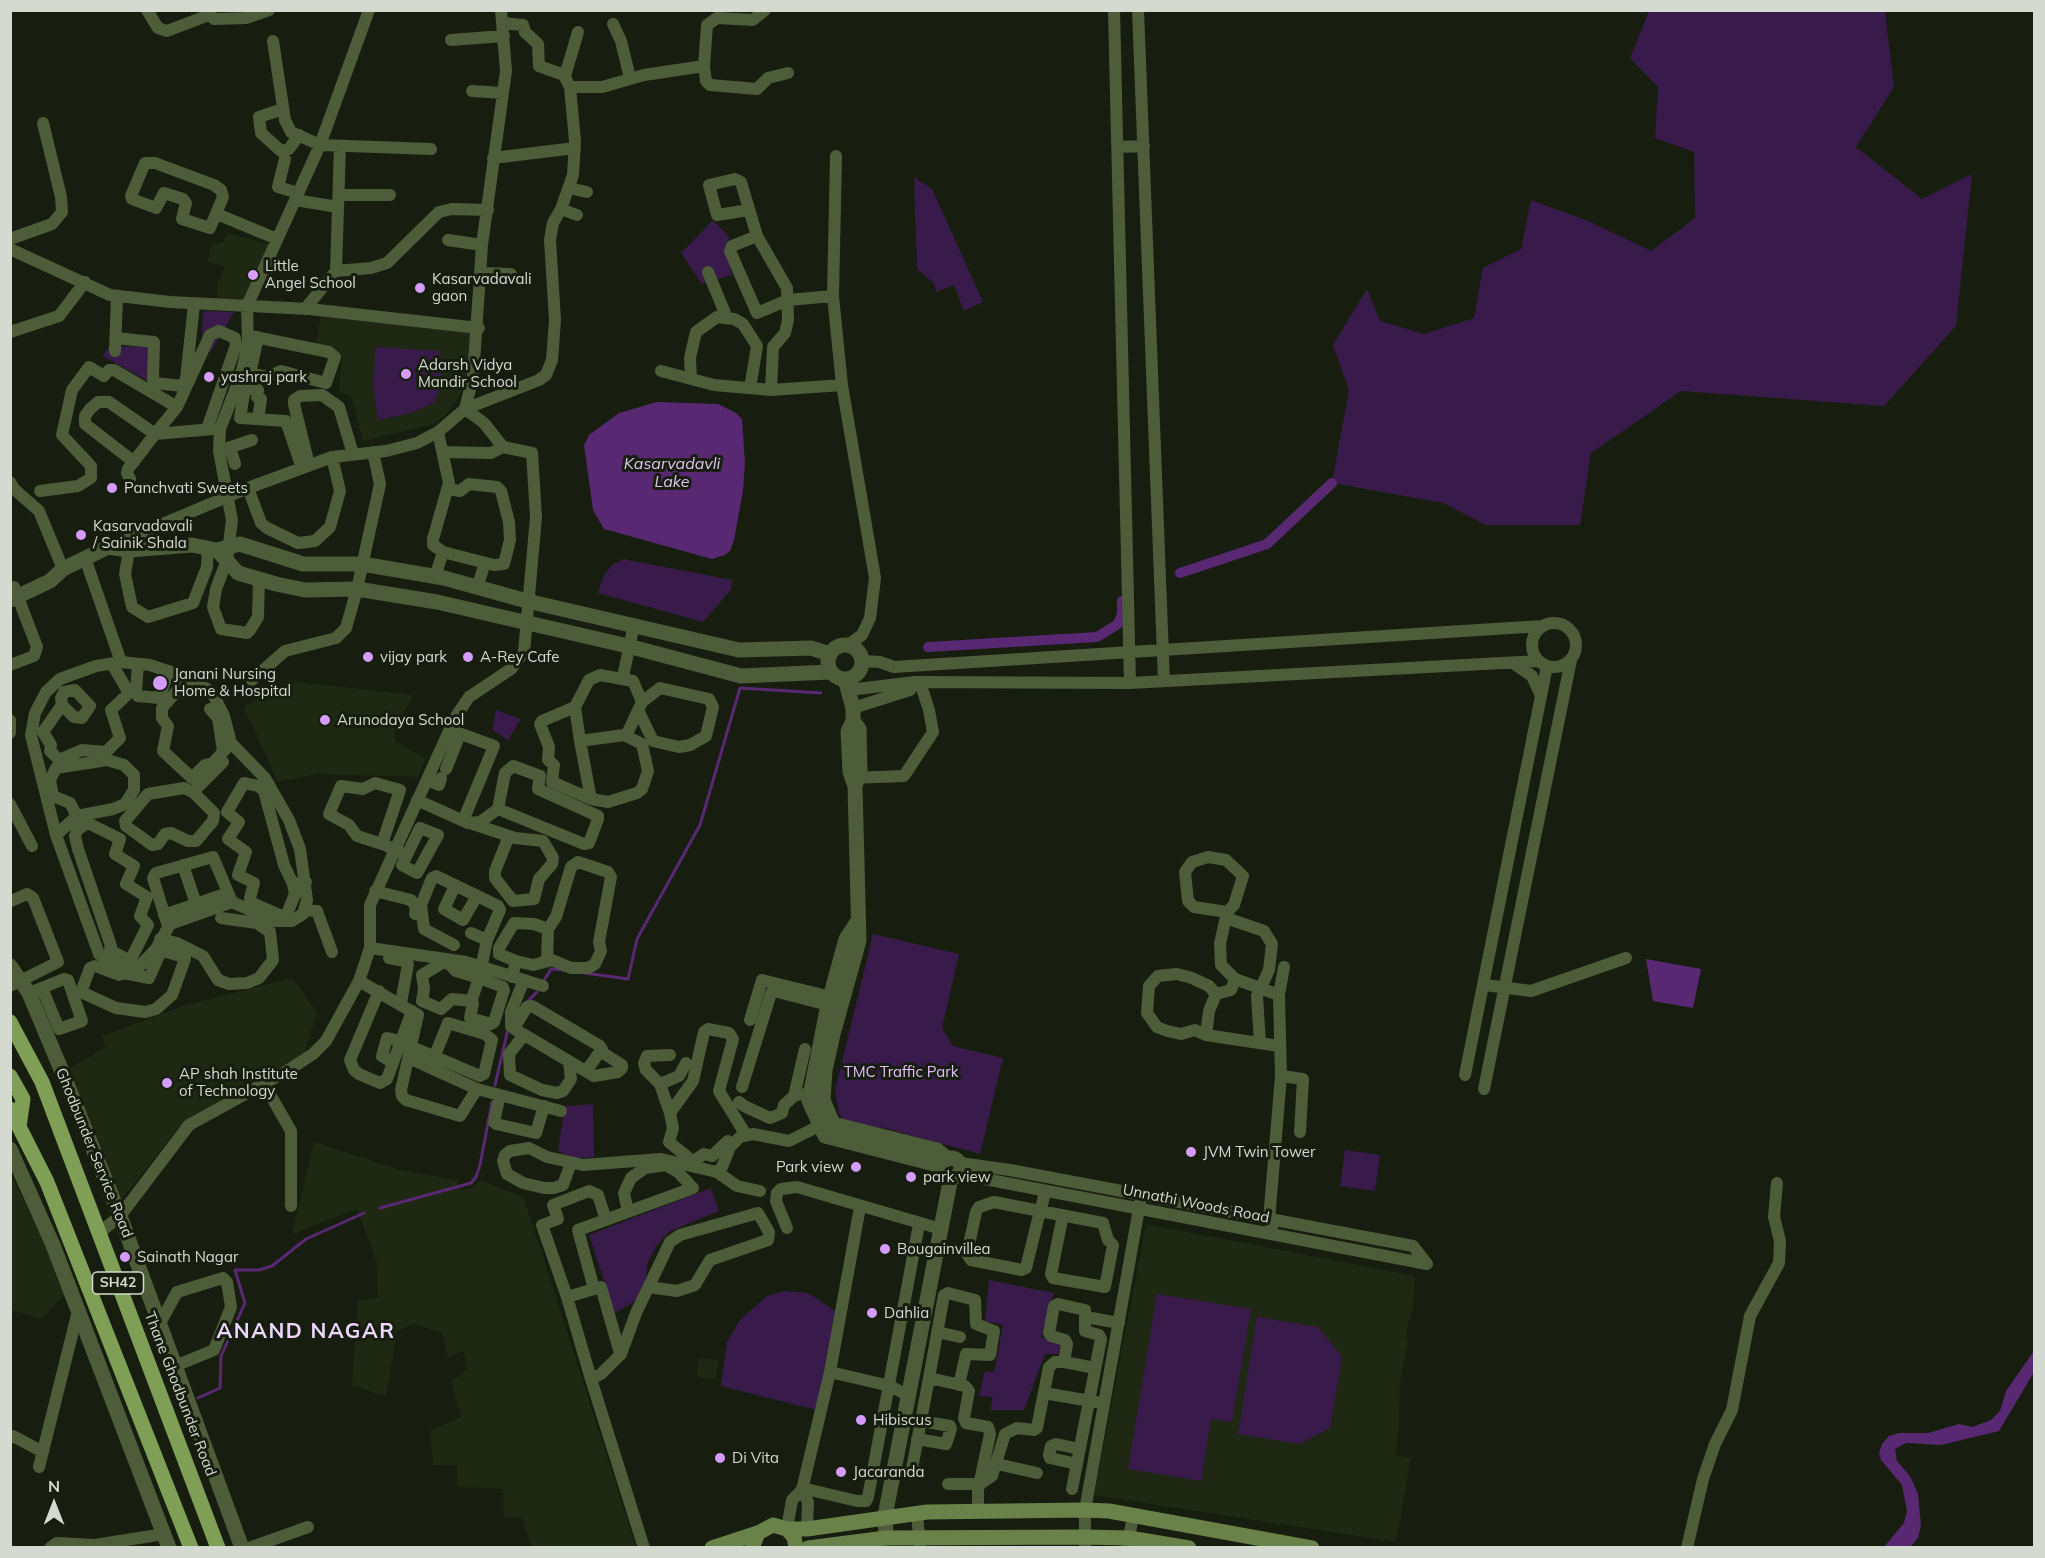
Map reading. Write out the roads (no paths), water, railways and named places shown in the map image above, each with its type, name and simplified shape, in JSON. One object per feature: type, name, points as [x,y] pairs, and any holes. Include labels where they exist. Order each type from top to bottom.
[{"type":"main road","name":"Thane Ghodbunder Road","points":[[10,1022],[42,1082],[219,1548]]},
{"type":"main road","points":[[10,1076],[16,1104]]},
{"type":"main road","name":"SH42","points":[[16,1104],[19,1126],[47,1182],[191,1548]]},
{"type":"main road","points":[[712,1548],[773,1526],[807,1529],[917,1513],[1085,1510],[1133,1516],[1312,1548]]},
{"type":"main road","points":[[787,1528],[794,1537],[796,1548]]},
{"type":"main road","points":[[752,1548],[758,1533]]},
{"type":"main road","points":[[808,1548],[886,1538],[920,1542],[1128,1543],[1189,1548]]},
{"type":"street","points":[[147,10],[158,28],[167,31],[208,13],[214,18],[246,18],[269,10]]},
{"type":"street","points":[[259,579],[258,617],[250,630],[247,633],[221,629],[213,607],[220,551],[232,520],[220,429],[246,373],[252,339],[247,306],[320,145],[369,10]]},
{"type":"street","points":[[765,10],[753,20],[724,18],[712,20],[705,32],[704,66],[707,84],[753,89],[760,88],[772,76],[788,73]]},
{"type":"street","points":[[1114,10],[1130,683]]},
{"type":"street","points":[[1138,10],[1164,681]]},
{"type":"street","points":[[465,409],[473,377],[479,328],[482,244],[506,70],[502,17],[523,25],[525,32],[538,44],[540,66],[567,82],[603,87],[630,78],[704,66]]},
{"type":"street","points":[[613,24],[621,41],[630,78]]},
{"type":"street","points":[[10,665],[29,658],[36,651],[13,593],[50,581],[61,570],[108,547],[305,466],[332,457],[374,452],[417,443],[438,432],[465,409],[539,380],[546,375],[552,360],[555,320],[550,240],[553,223],[561,209],[573,175],[575,148],[567,82],[578,32]]},
{"type":"street","points":[[451,40],[504,36]]},
{"type":"street","points":[[273,41],[286,126],[299,135],[320,145],[431,149]]},
{"type":"street","points":[[472,91],[502,93]]},
{"type":"street","points":[[283,109],[259,117],[261,133],[281,151],[290,149],[299,135]]},
{"type":"street","points":[[10,239],[52,224],[62,212],[61,197],[43,123]]},
{"type":"street","points":[[305,309],[336,272],[340,146]]},
{"type":"street","points":[[1118,147],[1144,146]]},
{"type":"street","points":[[493,158],[575,148]]},
{"type":"street","points":[[836,156],[833,296],[842,385],[874,578],[870,618],[862,635],[848,645],[837,647],[830,654],[828,661],[831,672],[847,684],[1130,683],[1513,663],[1560,667],[1571,660]]},
{"type":"street","points":[[285,159],[278,187],[297,196],[332,206]]},
{"type":"street","points":[[145,163],[155,163],[214,185],[223,194],[217,214],[208,228],[183,219],[186,203],[183,199],[165,192],[156,208],[132,199],[131,196],[145,163]]},
{"type":"street","points":[[569,188],[587,192]]},
{"type":"street","points":[[339,195],[390,195]]},
{"type":"street","points":[[336,272],[371,268],[387,263],[439,212],[452,209],[488,210]]},
{"type":"street","points":[[561,209],[577,215]]},
{"type":"street","points":[[749,210],[757,236],[787,288],[784,333],[773,347],[771,390]]},
{"type":"street","points":[[217,214],[278,239]]},
{"type":"street","points":[[757,236],[732,246],[730,251],[754,310],[760,313],[788,300],[833,296]]},
{"type":"street","points":[[448,240],[482,244]]},
{"type":"street","points":[[10,249],[117,296],[194,304],[305,309],[479,328]]},
{"type":"street","points":[[708,272],[727,318]]},
{"type":"street","points":[[481,273],[511,274]]},
{"type":"street","points":[[10,332],[59,316],[85,282]]},
{"type":"street","points":[[117,296],[116,344],[154,342],[153,380],[156,383],[182,386],[186,379],[194,304]]},
{"type":"street","points":[[691,379],[690,358],[696,332],[711,319],[727,318],[743,324],[757,346],[750,388]]},
{"type":"street","points":[[130,479],[127,473],[134,462],[177,407],[210,335],[219,331],[235,338],[329,352],[335,357],[326,383],[281,371],[268,376],[246,373]]},
{"type":"street","points":[[207,429],[236,345],[235,338]]},
{"type":"street","points":[[40,491],[78,486],[91,478],[93,472],[91,466],[62,435],[70,396],[75,384],[89,367],[104,376],[109,370],[114,370],[177,407]]},
{"type":"street","points":[[661,371],[714,385],[771,390],[842,385]]},
{"type":"street","points":[[305,466],[294,404],[294,400],[300,396],[322,395],[339,407],[353,454]]},
{"type":"street","points":[[70,396],[90,409]]},
{"type":"street","points":[[134,462],[85,424],[85,416],[90,409],[103,400],[155,434],[220,429]]},
{"type":"street","points":[[465,409],[484,423],[503,447]]},
{"type":"street","points":[[258,419],[286,421],[305,466]]},
{"type":"street","points":[[438,432],[449,483],[447,489],[433,539],[436,550],[485,563],[500,565],[507,560],[509,522],[501,491],[497,488],[469,484],[460,491],[447,489]]},
{"type":"street","points":[[224,449],[252,440]]},
{"type":"street","points":[[427,780],[441,781],[455,732],[469,697],[511,669],[524,652],[536,517],[532,453],[503,447],[491,453],[443,452]]},
{"type":"street","points":[[224,449],[235,464]]},
{"type":"street","points":[[252,680],[285,651],[336,638],[346,628],[380,484],[374,452]]},
{"type":"street","points":[[248,488],[261,522],[267,528],[298,543],[307,544],[324,536],[330,527],[340,491],[332,457]]},
{"type":"street","points":[[10,482],[14,489],[39,511],[61,570]]},
{"type":"street","points":[[108,547],[129,550],[192,545],[220,551],[240,544],[303,564],[362,564],[440,577],[527,602],[634,624],[739,650],[811,648],[830,654]]},
{"type":"street","points":[[303,564],[307,544]]},
{"type":"street","points":[[129,550],[125,574],[132,607],[148,617],[193,603],[207,567],[220,551]]},
{"type":"street","points":[[220,551],[238,573],[305,590],[357,589],[437,602],[628,646],[741,676],[831,672]]},
{"type":"street","points":[[437,602],[443,552]]},
{"type":"street","points":[[85,558],[116,663],[129,693],[111,710],[120,738],[106,752],[77,751],[59,760],[50,751],[51,745],[43,732],[60,694],[60,679],[87,669],[116,663],[138,664],[169,671],[188,678],[212,692],[224,716],[230,748]]},
{"type":"street","points":[[477,588],[485,563]]},
{"type":"street","points":[[624,677],[628,646],[634,624]]},
{"type":"street","points":[[863,661],[880,662],[894,667],[1560,625],[1571,631],[1576,642],[1484,1089]]},
{"type":"street","points":[[1465,1075],[1485,985],[1541,698],[1543,664],[1532,644],[1542,626]]},
{"type":"street","points":[[847,684],[860,672],[863,661],[858,650],[848,645]]},
{"type":"street","points":[[1513,663],[1532,676],[1541,698]]},
{"type":"street","points":[[138,664],[136,692],[138,696],[159,698],[169,671]]},
{"type":"street","points":[[891,684],[894,667]]},
{"type":"street","points":[[575,706],[540,724],[549,747],[548,760],[554,765],[552,782],[591,799],[608,802],[637,793],[642,789],[648,771],[649,745],[633,681],[624,677],[600,675],[589,680],[575,706],[591,799]]},
{"type":"street","points":[[188,678],[162,708],[162,718],[168,726],[163,751],[192,778],[230,748]]},
{"type":"street","points":[[855,780],[904,776],[933,732],[928,708],[918,682]]},
{"type":"street","points":[[853,714],[910,690],[918,682]]},
{"type":"street","points":[[808,1097],[835,1003],[846,939],[857,922],[855,780],[848,730],[853,714],[847,684]]},
{"type":"street","points":[[580,741],[626,736],[649,745],[679,747],[690,745],[706,736],[712,702],[709,699],[660,688],[640,707],[626,736]]},
{"type":"street","points":[[60,694],[46,692],[34,712],[31,735],[56,835],[99,954],[119,966],[138,968],[159,946],[177,942],[202,956],[218,980],[229,984],[247,983],[259,978],[273,960],[270,932],[257,923],[221,918]]},
{"type":"street","points":[[210,709],[219,722],[230,748],[265,778],[289,820],[300,849],[306,882],[305,910]]},
{"type":"street","points":[[10,720],[10,733]]},
{"type":"street","points":[[99,1233],[120,1216],[189,1125],[313,1054],[326,1041],[359,981],[370,948],[369,914],[375,891],[401,852],[412,830],[417,800],[455,732]]},
{"type":"street","points":[[455,732],[494,746],[466,822]]},
{"type":"street","points":[[193,792],[230,748]]},
{"type":"street","points":[[56,835],[77,816],[113,809],[125,804],[134,790],[134,775],[124,765],[107,760],[57,768],[50,780],[53,796],[70,803],[77,816]]},
{"type":"street","points":[[466,822],[480,822],[498,809],[505,773],[513,766],[540,776],[538,789],[598,816],[598,819],[589,843],[584,844],[498,809]]},
{"type":"street","points":[[244,783],[258,786],[264,791],[284,866],[292,884],[295,894],[287,914],[282,916],[250,901],[254,883],[238,875],[246,852],[228,839],[238,822],[227,812],[244,783]]},
{"type":"street","points":[[382,844],[400,790],[375,783],[363,789],[341,786],[329,814],[349,825],[357,836],[401,852]]},
{"type":"street","points":[[184,788],[193,792],[211,809],[214,817],[196,841],[188,841],[171,833],[165,834],[158,844],[152,845],[126,826],[125,821],[148,794],[184,788]]},
{"type":"street","points":[[417,800],[466,822],[509,836],[543,841],[553,858],[552,864],[540,879],[534,899],[513,901],[495,878],[495,871],[509,836]]},
{"type":"street","points":[[10,804],[32,846]]},
{"type":"street","points":[[88,823],[118,837],[116,856],[133,864],[126,884],[146,895],[141,916],[147,920],[148,925],[130,961],[110,950],[111,946],[80,855],[75,836],[76,830],[88,823]]},
{"type":"street","points":[[401,852],[403,866],[419,873],[438,835],[423,828],[412,830]]},
{"type":"street","points":[[65,860],[80,855]]},
{"type":"street","points":[[1260,1043],[1260,1009],[1257,996],[1259,988],[1269,970],[1272,944],[1263,931],[1226,915],[1194,907],[1188,901],[1185,872],[1192,862],[1208,857],[1226,860],[1244,876],[1234,905],[1226,915],[1220,944],[1221,965],[1235,979],[1259,988],[1279,995]]},
{"type":"street","points":[[159,946],[185,959],[172,995],[156,1008],[145,1012],[116,1008],[81,992],[90,968],[95,966],[119,975],[124,973],[149,978],[166,921],[154,875],[183,865],[215,858],[230,897],[245,913],[283,923],[292,921],[305,910],[317,910],[332,952]]},
{"type":"street","points":[[547,961],[548,929],[556,917],[572,867],[578,862],[591,864],[608,872],[611,877],[599,942],[601,951],[595,964],[588,968],[571,968],[547,961],[533,965],[499,954],[499,948],[514,923],[534,924],[548,929]]},
{"type":"street","points":[[183,865],[196,904]]},
{"type":"street","points":[[454,945],[426,932],[421,905],[432,878],[436,876],[500,909],[488,940],[480,973],[471,1002],[470,1018],[491,1024],[494,1022],[503,987],[480,973],[456,971],[448,963],[442,963],[422,975],[424,989],[422,1001],[441,1009],[452,999],[471,1002]]},
{"type":"street","points":[[292,884],[306,882]]},
{"type":"street","points":[[455,885],[444,909],[463,920],[477,896]]},
{"type":"street","points":[[375,891],[411,900],[416,907],[415,914]]},
{"type":"street","points":[[11,901],[27,894],[33,898],[58,962],[25,987]]},
{"type":"street","points":[[166,921],[196,904],[230,897]]},
{"type":"street","points":[[166,921],[230,897]]},
{"type":"street","points":[[88,919],[100,914]]},
{"type":"street","points":[[471,933],[488,940]]},
{"type":"street","points":[[370,948],[397,956],[518,979],[543,986]]},
{"type":"street","points":[[397,956],[408,964],[400,1003]]},
{"type":"street","points":[[1485,985],[1531,991],[1626,958]]},
{"type":"street","points":[[516,961],[518,979],[511,1012],[511,1026],[519,1032],[569,1061],[586,1071],[601,1077],[618,1072],[622,1068],[602,1049],[532,1006],[527,1007],[519,1032],[509,1054],[510,1075],[542,1090],[557,1093],[563,1091],[571,1079],[569,1061]]},
{"type":"street","name":"Ghodbunder Service Road","points":[[10,966],[25,987],[120,1216],[175,1366],[252,1547]]},
{"type":"street","points":[[1273,1234],[1269,1220],[1281,1076],[1279,995],[1284,967]]},
{"type":"street","points":[[1216,994],[1209,986],[1192,978],[1177,974],[1158,976],[1149,986],[1147,1013],[1157,1027],[1181,1034],[1195,1030],[1206,1035],[1279,1046]]},
{"type":"street","points":[[1216,994],[1231,990],[1235,979]]},
{"type":"street","points":[[750,1020],[762,980],[835,1003]]},
{"type":"street","points":[[359,981],[418,1015],[419,1020],[400,1090],[406,1100],[456,1117],[463,1113],[477,1089]]},
{"type":"street","points":[[379,991],[350,1060],[358,1074],[380,1083],[387,1079],[412,1011]]},
{"type":"street","points":[[742,1087],[771,993],[774,991],[807,1000],[835,1003]]},
{"type":"street","points":[[1206,1035],[1209,1011],[1216,994]]},
{"type":"street","points":[[411,1053],[435,1055],[480,1076],[484,1074],[492,1041],[485,1034],[448,1023],[435,1055]]},
{"type":"street","points":[[670,1113],[690,1084],[704,1032],[708,1029],[729,1033],[734,1039],[719,1091],[736,1117],[736,1123],[744,1132],[789,1141],[826,1125]]},
{"type":"street","points":[[586,1071],[602,1049]]},
{"type":"street","points":[[805,1049],[808,1097],[839,1141],[952,1168],[885,1516],[886,1538]]},
{"type":"street","points":[[411,1053],[477,1089],[561,1111]]},
{"type":"street","points":[[670,1055],[647,1056],[644,1063],[646,1070],[660,1084],[670,1113],[673,1128],[669,1142],[691,1160],[704,1154],[712,1156],[744,1132]]},
{"type":"street","points":[[673,1081],[686,1063]]},
{"type":"street","points":[[1281,1076],[1303,1079],[1300,1132]]},
{"type":"street","points":[[660,1084],[673,1081],[690,1084]]},
{"type":"street","points":[[264,1084],[291,1131],[291,1206]]},
{"type":"street","points":[[500,1095],[494,1122],[496,1124],[536,1133],[544,1106]]},
{"type":"street","points":[[739,1102],[744,1107],[770,1118],[782,1113],[784,1105],[808,1097]]},
{"type":"street","points":[[717,1173],[722,1167],[727,1146]]},
{"type":"street","points":[[571,1163],[563,1185],[544,1188],[523,1183],[507,1174],[503,1161],[505,1155],[510,1151],[528,1148],[583,1165],[661,1159],[717,1173],[737,1186],[759,1191]]},
{"type":"street","points":[[10,1149],[28,1183],[166,1541],[95,1546],[57,1543],[50,1548]]},
{"type":"street","points":[[594,1289],[578,1230],[606,1220],[628,1212],[650,1204],[693,1188],[678,1172],[666,1165],[645,1168],[631,1178],[624,1193],[628,1212]]},
{"type":"street","name":"Unnathi Woods Road","points":[[952,1168],[1010,1170],[1413,1246],[1427,1264],[1045,1191],[952,1168]]},
{"type":"street","points":[[1687,1548],[1703,1479],[1715,1444],[1732,1410],[1750,1316],[1779,1263],[1780,1241],[1774,1217],[1777,1183]]},
{"type":"street","points":[[787,1228],[776,1201],[782,1189],[797,1187],[941,1229]]},
{"type":"street","points":[[606,1220],[598,1195],[589,1191],[553,1206],[558,1219],[542,1225],[567,1297],[644,1548]]},
{"type":"street","points":[[1045,1191],[1040,1211],[1026,1268],[1022,1270],[971,1260],[967,1254],[976,1212],[979,1207],[994,1202],[1040,1211],[1063,1215],[1103,1223],[1108,1240],[1113,1245],[1105,1287]]},
{"type":"street","points":[[1085,1542],[1085,1510],[1141,1196]]},
{"type":"street","points":[[787,1528],[792,1500],[802,1489],[830,1372],[860,1207]]},
{"type":"street","points":[[591,1379],[601,1374],[621,1354],[649,1287],[670,1242],[680,1235],[758,1213],[769,1232],[768,1240],[710,1260],[695,1285],[677,1291],[649,1287]]},
{"type":"street","points":[[1063,1215],[1051,1274],[1053,1278],[1124,1291]]},
{"type":"street","points":[[802,1489],[866,1501],[890,1386],[919,1224]]},
{"type":"street","points":[[160,1323],[177,1292],[223,1278],[227,1281],[231,1306],[214,1350],[175,1366]]},
{"type":"street","points":[[567,1297],[601,1287],[621,1354]]},
{"type":"street","points":[[911,1474],[944,1295],[948,1293],[975,1300],[976,1324],[994,1331],[990,1355],[966,1354],[960,1385]]},
{"type":"street","points":[[1064,1362],[1065,1340],[1049,1333],[1054,1305],[1086,1310],[1086,1331],[1099,1335],[1101,1339],[1072,1489]]},
{"type":"street","points":[[39,1467],[78,1311]]},
{"type":"street","points":[[1086,1317],[1119,1323]]},
{"type":"street","points":[[937,1332],[960,1337]]},
{"type":"street","points":[[948,1484],[980,1484],[992,1476],[1005,1434],[1017,1428],[1034,1430],[1037,1428],[1049,1367],[1055,1362],[1095,1368]]},
{"type":"street","points":[[830,1372],[890,1386],[909,1396]]},
{"type":"street","points":[[929,1378],[965,1386],[969,1391],[964,1418],[966,1423],[988,1427],[990,1434],[980,1484],[978,1511]]},
{"type":"street","points":[[1044,1393],[1104,1404]]},
{"type":"street","points":[[918,1439],[946,1444],[951,1429],[950,1426],[921,1421]]},
{"type":"street","points":[[10,1438],[13,1436],[43,1452]]},
{"type":"street","points":[[1077,1464],[1050,1458],[1049,1455],[1051,1446],[1056,1444],[1080,1449]]},
{"type":"street","points":[[997,1464],[1037,1473]]},
{"type":"street","points":[[802,1489],[808,1502],[807,1529]]},
{"type":"street","points":[[917,1513],[920,1542]]},
{"type":"street","points":[[1128,1543],[1133,1516]]},
{"type":"street","points":[[252,1547],[309,1527]]},
{"type":"water","name":"Kasarvadavli Lake","points":[[657,402],[718,404],[736,413],[742,419],[745,463],[743,491],[734,540],[730,551],[725,555],[712,559],[604,529],[593,510],[584,445],[589,435],[619,413]]},
{"type":"water","points":[[1646,959],[1701,969],[1693,1008],[1653,1001]]},
{"type":"water","points":[[2034,1351],[2034,1372],[1999,1431],[1941,1445],[1906,1443],[1895,1449],[1897,1461],[1910,1476],[1918,1494],[1921,1525],[1918,1538],[1910,1547],[1884,1547],[1904,1523],[1907,1511],[1902,1485],[1881,1460],[1879,1453],[1882,1444],[1889,1436],[1899,1433],[1928,1433],[1959,1424],[1972,1427],[1991,1420],[2000,1411],[2006,1391]]},
{"type":"waterway","points":[[1180,573],[1267,544],[1332,483]]},
{"type":"waterway","points":[[928,647],[1097,637],[1118,624],[1122,614],[1122,601]]},
{"type":"waterway","points":[[585,973],[628,979],[637,939],[700,825],[740,688],[821,693]]},
{"type":"waterway","points":[[543,982],[551,969],[564,970]]},
{"type":"waterway","points":[[527,1002],[537,992]]},
{"type":"waterway","points":[[495,1085],[508,1029]]},
{"type":"waterway","points":[[380,1208],[471,1183],[480,1165],[492,1102]]},
{"type":"waterway","points":[[198,1398],[220,1388],[221,1356],[245,1303],[235,1270],[259,1270],[272,1266],[306,1239],[364,1213]]},
{"type":"place","name":"Little Angel School","points":[[253,275]]},
{"type":"place","name":"Kasarvadavali gaon","points":[[420,288]]},
{"type":"place","name":"Adarsh Vidya Mandir School","points":[[406,374]]},
{"type":"place","name":"yashraj park","points":[[209,377]]},
{"type":"place","name":"Panchvati Sweets","points":[[112,488]]},
{"type":"place","name":"Kasarvadavali / Sainik Shala","points":[[81,535]]},
{"type":"place","name":"vijay park","points":[[368,657]]},
{"type":"place","name":"A-Rey Cafe","points":[[468,657]]},
{"type":"place","name":"Janani Nursing Home & Hospital","points":[[160,683]]},
{"type":"place","name":"Arunodaya School","points":[[325,720]]},
{"type":"place","name":"AP shah Institute of Technology","points":[[167,1083]]},
{"type":"place","name":"JVM Twin Tower","points":[[1191,1152]]},
{"type":"place","name":"Park view","points":[[856,1167]]},
{"type":"place","name":"park view","points":[[911,1177]]},
{"type":"place","name":"Bougainvillea","points":[[885,1249]]},
{"type":"place","name":"Sainath Nagar","points":[[125,1257]]},
{"type":"place","name":"Dahlia","points":[[872,1313]]},
{"type":"place","name":"Hibiscus","points":[[861,1420]]},
{"type":"place","name":"Di Vita","points":[[720,1458]]},
{"type":"place","name":"Jacaranda","points":[[841,1472]]},
{"type":"district","name":"ANAND NAGAR","points":[[306,1332]]},
{"type":"park label","name":"TMC Traffic Park","points":[[901,1072]]}]
